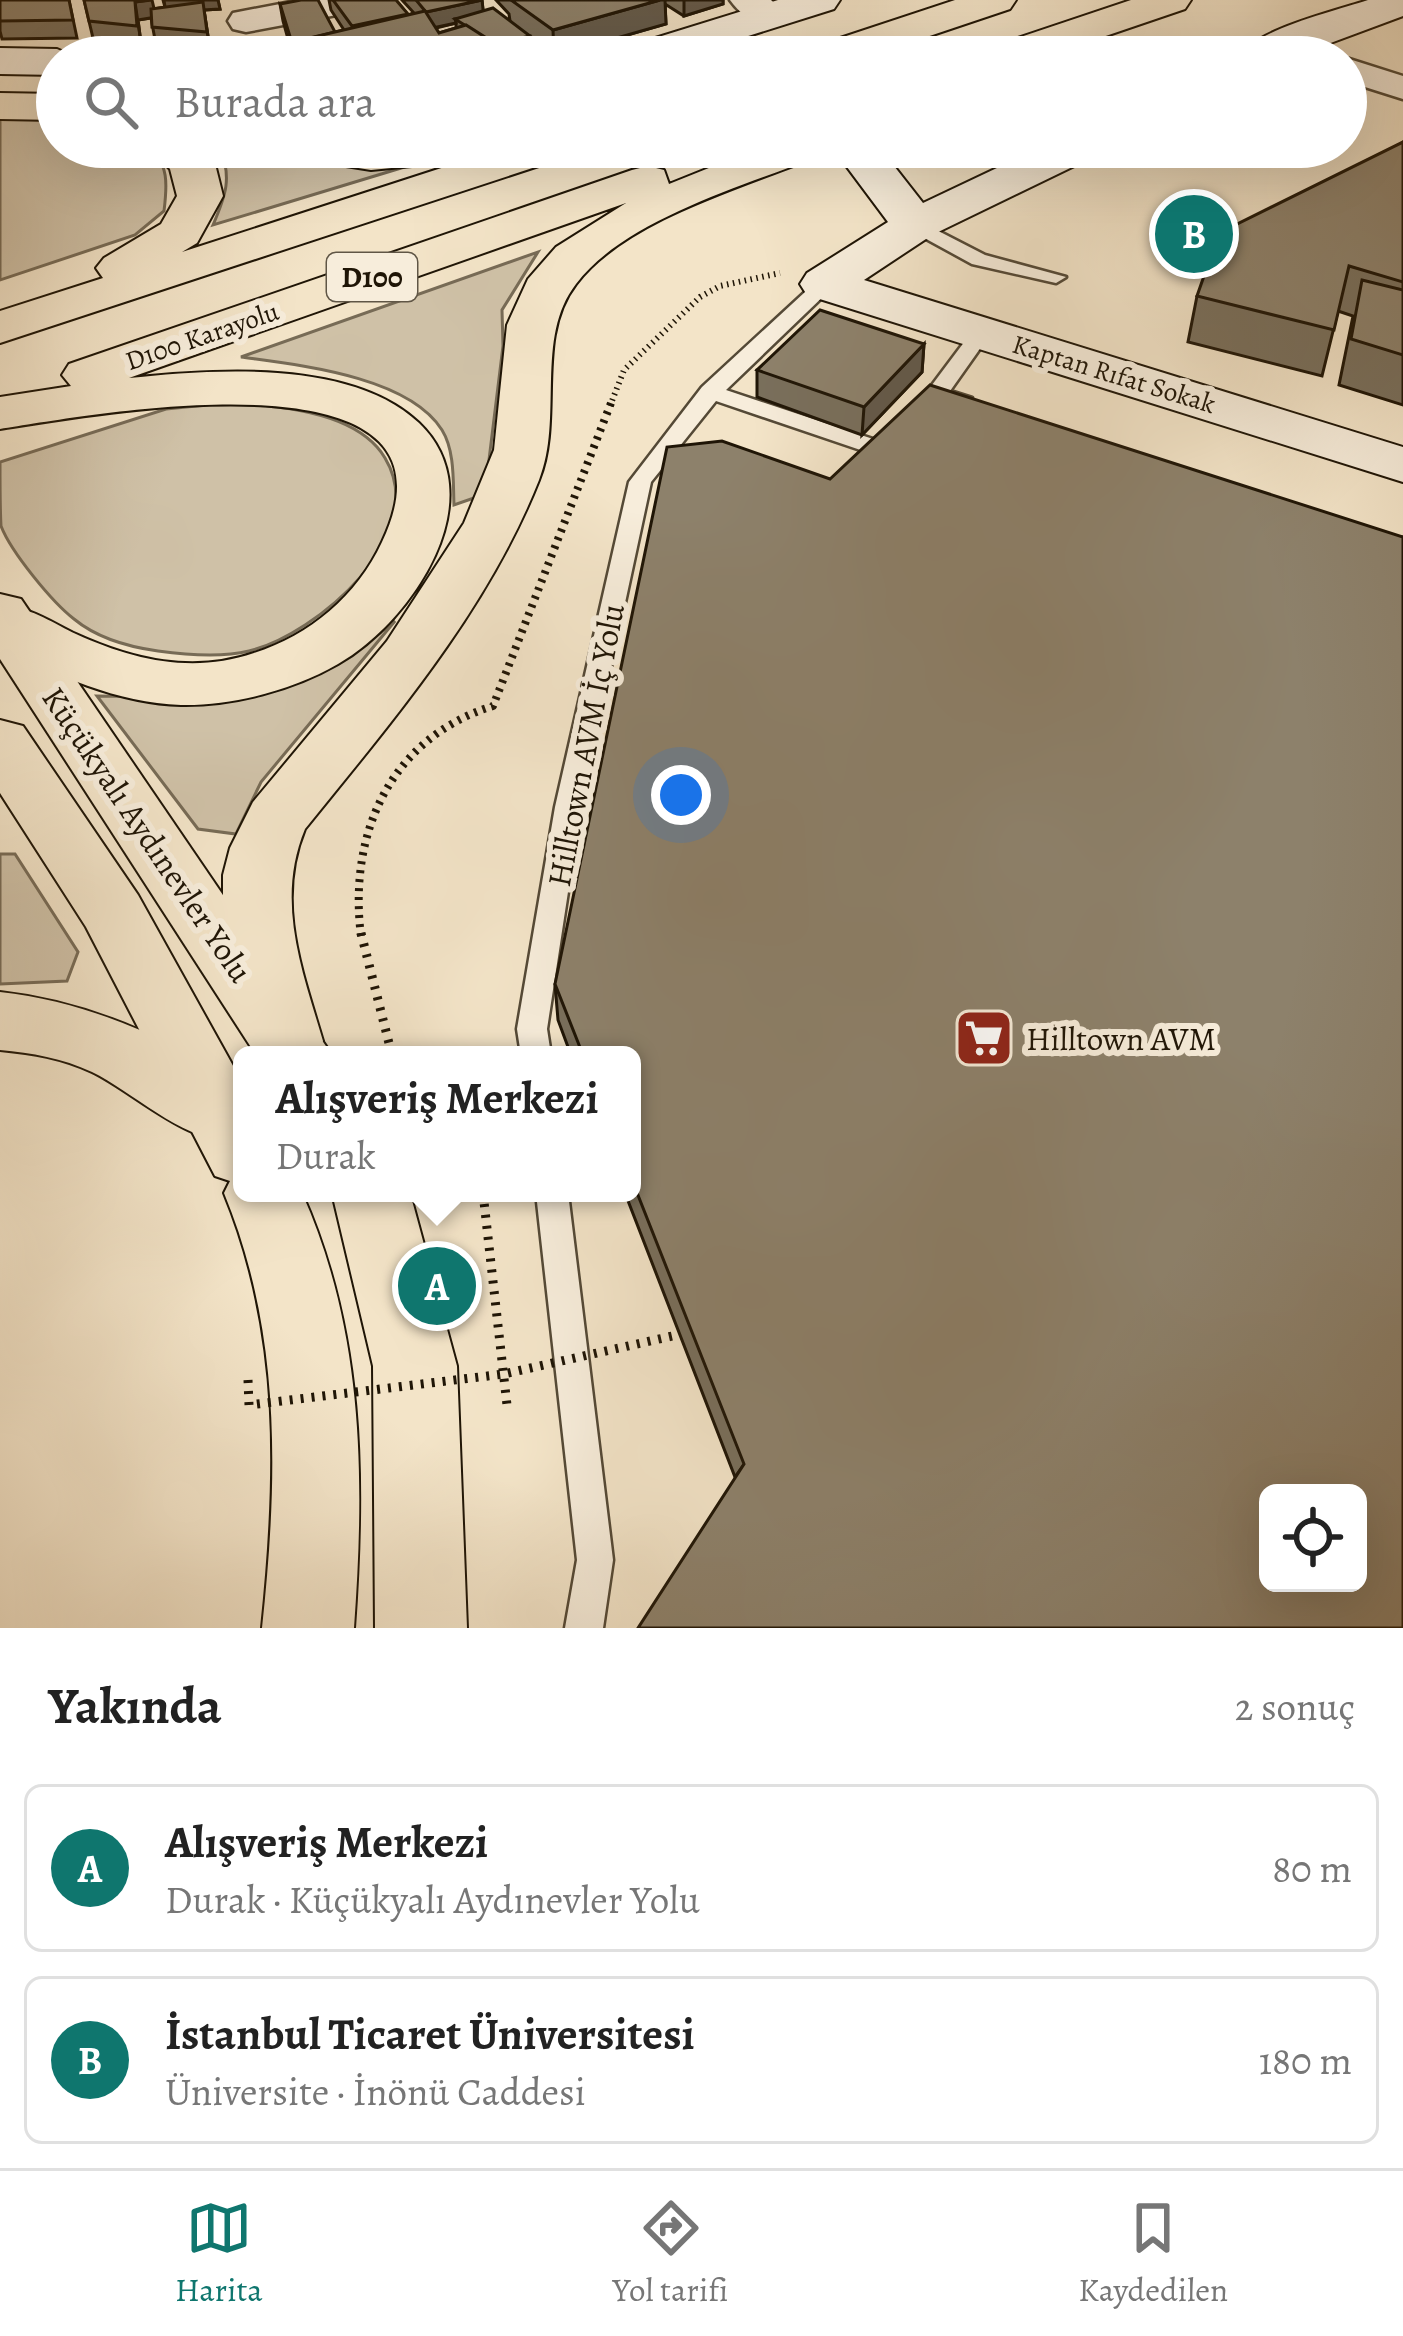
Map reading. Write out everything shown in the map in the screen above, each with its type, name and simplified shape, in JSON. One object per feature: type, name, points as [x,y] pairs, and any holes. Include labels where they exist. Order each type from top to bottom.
[{"type":"main road","points":[[890,36],[997,0]]},
{"type":"main road","points":[[1064,36],[1152,6],[1192,0]]},
{"type":"main road","points":[[0,84],[36,84]]},
{"type":"main road","points":[[0,106],[36,107]]},
{"type":"main road","points":[[0,325],[137,261],[180,233],[200,196],[193,168]]},
{"type":"main road","name":"D100","points":[[0,325],[485,168]]},
{"type":"main road","name":"D100 Karayolu","points":[[0,409],[684,168]]},
{"type":"main road","points":[[290,1046],[254,922],[254,869],[262,844],[276,819],[424,638],[478,550],[516,468],[527,411],[527,342],[554,277],[625,221],[751,168]]},
{"type":"main road","points":[[0,409],[143,394],[289,390],[374,415],[410,442],[424,466],[427,488],[420,525],[378,598],[338,637],[294,662],[241,678],[182,684],[135,680],[85,664],[4,619]]},
{"type":"main road","name":"Küçükyalı Aydınevler Yolu","points":[[4,619],[290,1046]]},
{"type":"main road","name":"Küçükyalı Aydınevler Yolu","points":[[0,742],[114,913],[232,1133]]},
{"type":"main road","points":[[0,1022],[32,1023],[100,1042],[170,1077],[232,1133]]},
{"type":"main road","points":[[268,1202],[278,1222],[306,1321],[317,1541],[308,1628]]},
{"type":"main road","points":[[373,1202],[415,1366],[421,1628]]},
{"type":"street","points":[[243,10],[358,0]]},
{"type":"street","points":[[690,36],[759,8],[820,0]]},
{"type":"street","points":[[1325,36],[1403,2]]},
{"type":"street","points":[[0,61],[36,62]]},
{"type":"street","points":[[1367,76],[1403,88]]},
{"type":"street","points":[[872,168],[915,225]]},
{"type":"street","points":[[806,277],[1034,168]]},
{"type":"street","name":"Kaptan Rıfat Sokak","points":[[806,277],[1403,465]]},
{"type":"lane","points":[[915,225],[980,260],[1056,277]]},
{"type":"lane","name":"Hilltown AVM İç Yolu","points":[[535,1046],[532,1029],[568,807],[640,482],[676,446],[710,392],[806,277]]},
{"type":"lane","points":[[981,333],[937,394],[981,408]]},
{"type":"lane","points":[[710,392],[892,453]]},
{"type":"lane","points":[[553,1202],[595,1560],[584,1628]]},
{"type":"path","points":[[389,1046],[366,974],[356,858],[372,804],[418,742],[455,717],[493,706],[624,370],[700,297],[720,286],[806,277]]},
{"type":"path","points":[[484,1202],[508,1405]]},
{"type":"path","points":[[248,1380],[249,1406],[504,1374],[696,1331]]},
{"type":"shaded area","points":[[0,119],[36,120],[36,168],[163,168],[164,211],[135,235],[0,280]]},
{"type":"shaded area","points":[[226,168],[401,168],[213,225],[226,186]]},
{"type":"shaded area","points":[[538,252],[502,310],[503,346],[488,468],[474,498],[454,505],[446,438],[426,412],[404,397],[350,376],[241,357]]},
{"type":"shaded area","points":[[217,404],[308,413],[332,419],[371,442],[385,458],[395,488],[393,519],[381,549],[360,577],[306,625],[249,651],[169,652],[125,644],[93,631],[55,601],[6,537],[1,526],[0,462],[166,409]]},
{"type":"shaded area","points":[[395,621],[261,782],[236,834],[198,829],[97,696],[197,697],[368,642]]},
{"type":"shaded area","points":[[0,854],[15,854],[78,952],[67,981],[0,984]]},
{"type":"building","points":[[0,0],[69,0],[73,20],[0,21]]},
{"type":"building","points":[[84,0],[149,0],[135,2],[137,26],[89,21]]},
{"type":"building","points":[[318,0],[335,32],[290,36],[280,4]]},
{"type":"building","points":[[333,0],[396,0],[408,14],[352,26]]},
{"type":"building","points":[[416,0],[482,0],[426,12]]},
{"type":"building","points":[[511,0],[660,0],[553,30]]},
{"type":"building","points":[[203,2],[207,32],[152,27],[151,9]]},
{"type":"building","points":[[493,8],[530,36],[482,36],[455,19]]},
{"type":"building","points":[[425,11],[439,33],[466,25],[483,36],[318,36]]},
{"type":"building","points":[[1403,142],[1403,282],[1349,266],[1334,330],[1197,296],[1219,233],[1350,168],[1367,168],[1367,160]]},
{"type":"building","points":[[1362,280],[1403,290],[1403,355],[1351,339]]},
{"type":"building","points":[[820,310],[924,344],[864,407],[757,370]]},
{"type":"building","name":"Hilltown AVM","points":[[930,385],[1403,537],[1403,1628],[638,1628],[744,1464],[641,1202],[641,1046],[579,1046],[555,984],[667,447],[722,441],[830,479]]},
{"type":"place","name":"İstanbul Ticaret Üniversitesi","points":[[1194,234]]},
{"type":"place","name":"Hilltown AVM","points":[[984,1038]]},
{"type":"place","name":"Alışveriş Merkezi","points":[[437,1286]]}]
